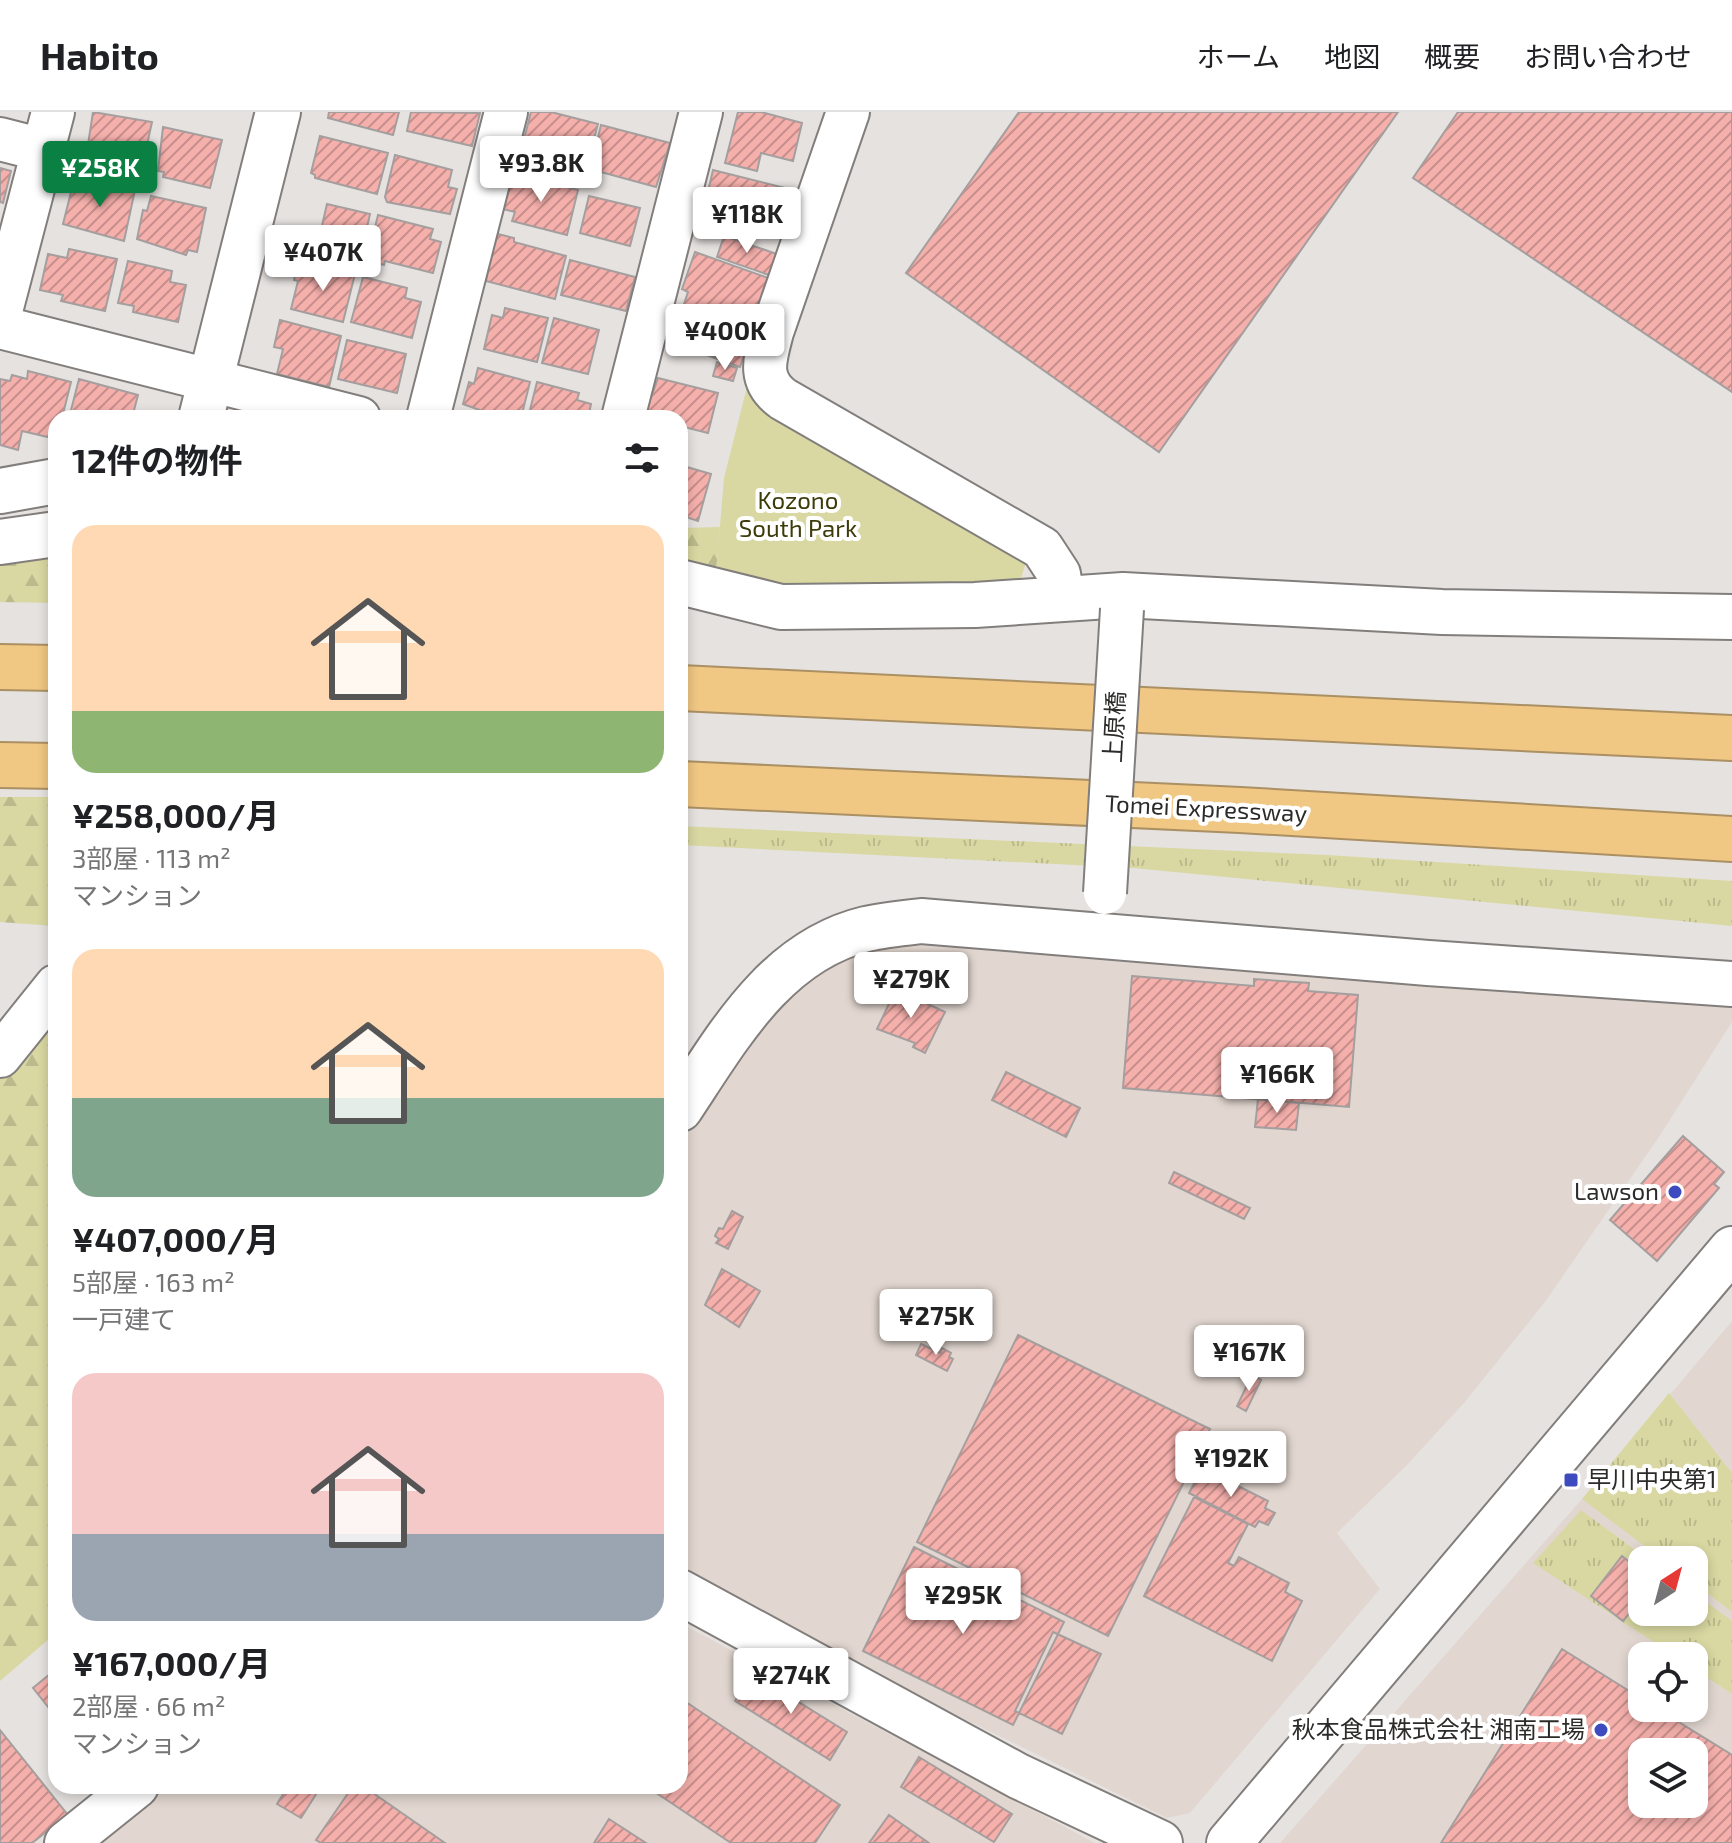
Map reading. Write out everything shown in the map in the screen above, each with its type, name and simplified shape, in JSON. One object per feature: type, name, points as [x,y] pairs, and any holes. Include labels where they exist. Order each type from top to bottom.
[{"type":"highway","points":[[0,667],[48,668]]},
{"type":"highway","points":[[688,688],[1222,711],[1732,738]]},
{"type":"highway","points":[[1222,711],[1732,709]]},
{"type":"highway","points":[[0,765],[48,766]]},
{"type":"highway","name":"Tomei Expressway","points":[[688,784],[1240,810],[1732,839]]},
{"type":"highway","points":[[1240,810],[1475,840],[1732,858]]},
{"type":"street","points":[[206,400],[278,112]]},
{"type":"street","points":[[430,410],[506,112]]},
{"type":"street","points":[[625,410],[701,112]]},
{"type":"street","points":[[848,112],[772,332],[764,367],[767,384],[783,399],[1042,548],[1059,574],[1063,599]]},
{"type":"street","points":[[0,139],[48,131],[0,315]]},
{"type":"street","points":[[0,327],[206,400],[291,410]]},
{"type":"street","points":[[0,491],[48,482]]},
{"type":"street","points":[[0,542],[48,535]]},
{"type":"street","points":[[688,584],[781,607],[975,605],[1063,599],[1442,612],[1732,617]]},
{"type":"street","name":"上原橋","points":[[1105,914],[1122,602]]},
{"type":"street","points":[[688,1097],[743,1014],[776,979],[813,951],[864,929],[921,921],[1105,914],[1443,964],[1732,984]]},
{"type":"street","points":[[0,1056],[48,996]]},
{"type":"street","points":[[1229,1843],[1732,1249]]},
{"type":"street","points":[[688,1596],[1018,1776],[1160,1843]]},
{"type":"street","points":[[66,1843],[127,1794]]},
{"type":"shaded area","points":[[898,944],[998,944],[1732,986],[1732,1022],[1659,1137],[1545,1302],[1464,1403],[1406,1466],[1337,1533],[1380,1589],[1190,1813],[1167,1818],[688,1584],[688,1133],[780,996],[842,957]]},
{"type":"shaded area","points":[[1732,1321],[1732,1843],[1280,1843],[1582,1499]]},
{"type":"shaded area","points":[[688,1627],[1095,1843],[87,1843],[149,1794],[688,1794]]},
{"type":"green space","name":"Kozono South Park","points":[[747,387],[800,427],[1028,555],[1020,582],[791,593],[716,572],[724,478]]},
{"type":"green space","points":[[720,527],[716,572],[688,566],[688,528]]},
{"type":"green space","points":[[48,555],[48,603],[0,602],[0,564]]},
{"type":"green space","points":[[0,797],[48,797],[48,926],[0,922]]},
{"type":"green space","points":[[688,826],[1327,855],[1732,881],[1732,926],[1133,868],[688,845]]},
{"type":"green space","points":[[48,986],[48,1640],[0,1681],[0,1042]]},
{"type":"green space","points":[[1669,1393],[1732,1473],[1732,1612],[1708,1594],[1708,1546],[1644,1546],[1582,1499]]},
{"type":"green space","points":[[1581,1510],[1630,1546],[1628,1625],[1533,1563]]},
{"type":"green space","points":[[1708,1603],[1732,1621],[1732,1694],[1708,1678],[1708,1642],[1654,1642],[1629,1626],[1708,1626]]},
{"type":"building","points":[[93,112],[152,122],[140,177],[85,164]]},
{"type":"building","points":[[329,112],[399,112],[393,135],[328,118]]},
{"type":"building","points":[[411,112],[480,113],[472,146],[407,131]]},
{"type":"building","points":[[531,112],[551,112],[598,124],[586,168],[521,151]]},
{"type":"building","points":[[738,112],[761,112],[802,123],[793,161],[761,153],[757,171],[725,163]]},
{"type":"building","points":[[1019,112],[1398,112],[1159,452],[906,273]]},
{"type":"building","points":[[1458,112],[1732,112],[1732,392],[1413,178]]},
{"type":"building","points":[[601,125],[670,143],[656,187],[590,169]]},
{"type":"building","points":[[163,127],[222,140],[210,188],[163,177],[164,172],[158,171]]},
{"type":"building","points":[[320,136],[388,153],[377,194],[315,178],[311,173]]},
{"type":"building","points":[[395,155],[452,170],[448,187],[457,189],[450,214],[387,202],[385,197]]},
{"type":"building","points":[[0,168],[11,171],[3,203],[0,202]]},
{"type":"building","points":[[713,170],[801,192],[794,223],[772,217],[769,229],[725,218],[728,205],[706,200]]},
{"type":"building","points":[[512,173],[578,190],[567,235],[512,221],[515,212],[503,209]]},
{"type":"building","points":[[74,180],[93,185],[95,180],[135,190],[124,241],[63,224]]},
{"type":"building","points":[[151,196],[206,208],[197,252],[188,250],[186,255],[137,239],[143,210],[147,211]]},
{"type":"building","points":[[589,196],[640,208],[630,246],[580,233]]},
{"type":"building","points":[[327,204],[370,214],[360,258],[317,247]]},
{"type":"building","points":[[378,215],[433,229],[430,239],[441,242],[433,273],[385,261],[384,265],[367,260]]},
{"type":"building","points":[[494,233],[514,238],[514,242],[566,256],[555,299],[486,281]]},
{"type":"building","points":[[724,236],[777,254],[769,275],[717,257]]},
{"type":"building","points":[[69,249],[117,259],[105,311],[61,301],[63,295],[40,290],[48,254],[67,258]]},
{"type":"building","points":[[695,252],[771,279],[740,367],[684,347],[687,338],[674,334],[688,292],[682,289]]},
{"type":"building","points":[[570,260],[635,277],[626,311],[561,295]]},
{"type":"building","points":[[128,261],[172,271],[170,282],[186,285],[178,322],[133,312],[134,306],[118,303]]},
{"type":"building","points":[[297,267],[333,273],[334,268],[355,274],[343,322],[291,309],[298,281],[294,280]]},
{"type":"building","points":[[363,277],[407,288],[405,298],[421,302],[412,338],[351,322]]},
{"type":"building","points":[[505,308],[548,318],[537,362],[484,349],[492,315],[503,318]]},
{"type":"building","points":[[554,318],[599,330],[588,374],[542,363]]},
{"type":"building","points":[[280,320],[341,336],[329,387],[277,374],[283,349],[274,347]]},
{"type":"building","points":[[347,340],[406,354],[397,393],[338,379]]},
{"type":"building","points":[[717,362],[737,368],[733,381],[713,376]]},
{"type":"building","points":[[478,368],[530,382],[523,410],[480,410],[463,404],[469,382],[474,384]]},
{"type":"building","points":[[28,371],[71,382],[64,410],[48,410],[48,437],[22,431],[18,450],[0,445],[0,379],[10,381],[12,375],[27,379]]},
{"type":"building","points":[[658,378],[718,393],[708,433],[688,428],[688,410],[647,410]]},
{"type":"building","points":[[79,379],[138,395],[134,410],[71,410]]},
{"type":"building","points":[[537,382],[579,393],[577,400],[591,404],[590,410],[530,410]]},
{"type":"building","points":[[688,467],[711,474],[698,521],[688,518]]},
{"type":"building","points":[[1132,976],[1254,986],[1254,979],[1309,983],[1308,991],[1358,995],[1349,1107],[1123,1088]]},
{"type":"building","points":[[896,989],[945,1012],[925,1053],[913,1047],[915,1043],[877,1029]]},
{"type":"building","points":[[1006,1072],[1080,1108],[1066,1137],[992,1100]]},
{"type":"building","points":[[1258,1099],[1299,1103],[1296,1130],[1255,1127]]},
{"type":"building","points":[[1683,1136],[1724,1172],[1714,1184],[1719,1188],[1657,1261],[1610,1220]]},
{"type":"building","points":[[1174,1172],[1250,1208],[1244,1219],[1169,1183]]},
{"type":"building","points":[[732,1211],[743,1217],[728,1249],[716,1243],[719,1239],[715,1236],[719,1228],[723,1229]]},
{"type":"building","points":[[722,1269],[760,1291],[739,1327],[705,1305]]},
{"type":"building","points":[[1265,1326],[1276,1332],[1264,1354],[1253,1349]]},
{"type":"building","points":[[1018,1335],[1210,1429],[1108,1636],[917,1542]]},
{"type":"building","points":[[921,1344],[940,1353],[942,1348],[951,1353],[949,1357],[953,1359],[947,1371],[916,1355]]},
{"type":"building","points":[[1252,1375],[1261,1380],[1246,1411],[1237,1406]]},
{"type":"building","points":[[1202,1468],[1268,1501],[1265,1508],[1275,1513],[1268,1525],[1259,1521],[1255,1527],[1189,1493]]},
{"type":"building","points":[[1194,1497],[1248,1524],[1228,1563],[1234,1566],[1239,1557],[1289,1583],[1285,1592],[1302,1601],[1272,1661],[1144,1596]]},
{"type":"building","points":[[914,1547],[1064,1622],[1013,1725],[863,1651]]},
{"type":"building","points":[[1622,1556],[1628,1561],[1628,1615],[1623,1621],[1591,1596]]},
{"type":"building","points":[[1053,1632],[1101,1654],[1062,1734],[1015,1711]]},
{"type":"building","name":"秋本食品株式会社 湘南工場","points":[[1562,1649],[1628,1690],[1628,1722],[1679,1722],[1705,1738],[1628,1738],[1628,1818],[1708,1818],[1708,1740],[1732,1755],[1732,1843],[1441,1843]]},
{"type":"building","points":[[752,1673],[847,1732],[830,1760],[735,1701]]},
{"type":"building","points":[[48,1676],[48,1707],[33,1688]]},
{"type":"building","points":[[688,1703],[840,1805],[815,1843],[731,1843],[658,1794],[688,1794]]},
{"type":"building","points":[[0,1730],[48,1794],[68,1815],[32,1843],[0,1843]]},
{"type":"building","points":[[919,1757],[1012,1814],[994,1842],[901,1787]]},
{"type":"building","points":[[283,1794],[316,1794],[301,1818],[277,1804]]},
{"type":"building","points":[[348,1794],[375,1794],[445,1843],[321,1843],[316,1840]]},
{"type":"building","points":[[889,1815],[929,1843],[869,1843]]},
{"type":"building","points":[[609,1819],[646,1843],[594,1843]]},
{"type":"place","name":"Lawson","points":[[1675,1192]]},
{"type":"place","name":"早川中央第1","points":[[1571,1480]]},
{"type":"place","name":"秋本食品株式会社 湘南工場","points":[[1601,1730]]}]
